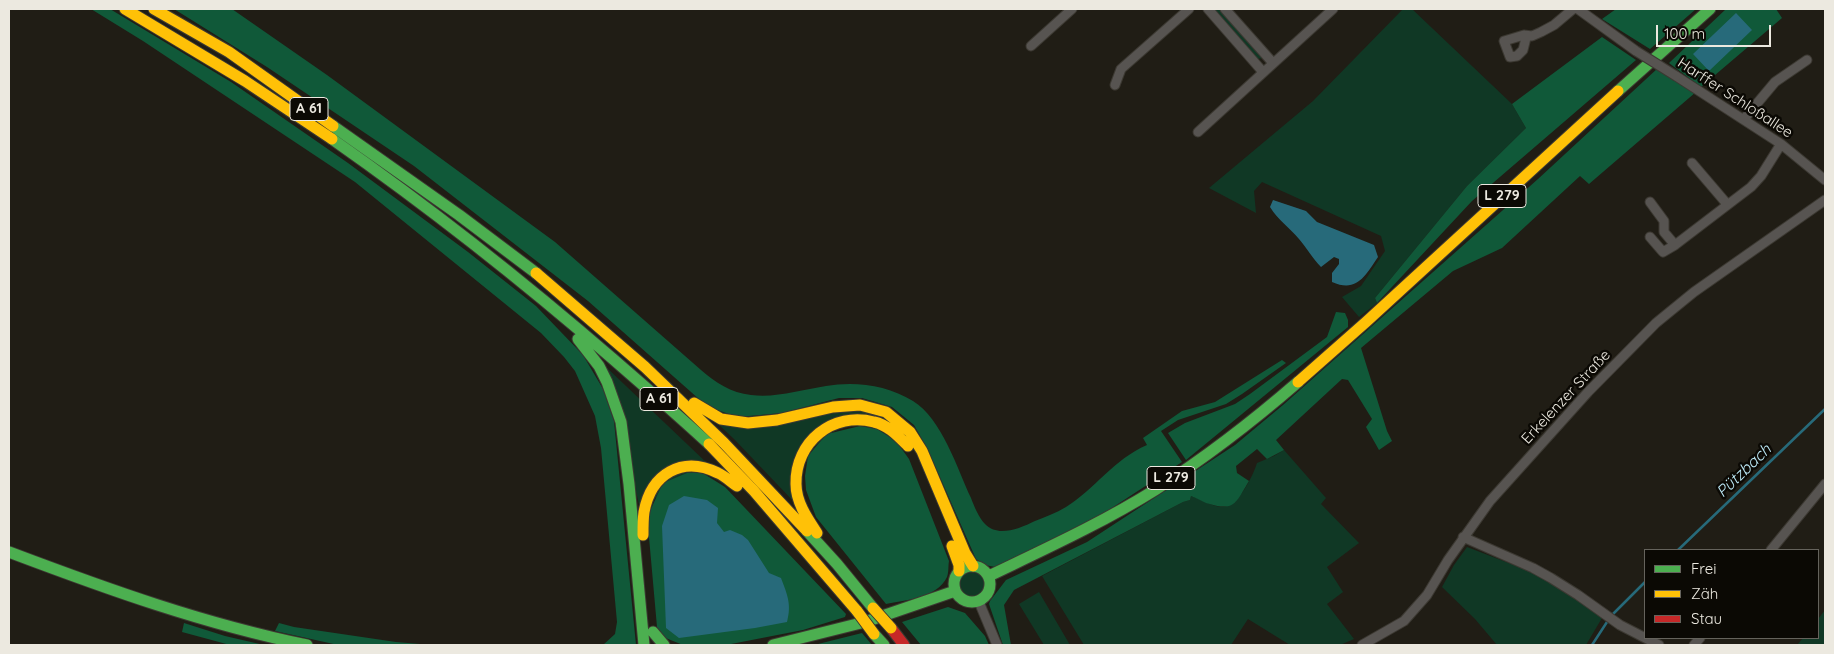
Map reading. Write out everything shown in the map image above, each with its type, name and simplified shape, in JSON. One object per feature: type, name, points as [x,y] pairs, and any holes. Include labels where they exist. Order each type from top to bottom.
[{"type":"main road","name":"A 61","points":[[125,9],[275,101],[350,151],[450,224],[537,294],[637,380],[717,453],[884,645]]},
{"type":"main road","name":"A 61","points":[[154,9],[229,52],[459,214],[543,279],[645,367],[724,443],[837,564],[904,645]]},
{"type":"main road","name":"L 279","points":[[989,576],[1064,540],[1125,507],[1176,475],[1239,430],[1296,385],[1710,9]]},
{"type":"main road","points":[[537,294],[545,309],[572,332],[599,366],[608,382],[617,409],[623,436],[628,476],[644,645]]},
{"type":"main road","points":[[645,367],[670,382],[699,408],[719,419],[729,422],[740,424],[762,423],[829,407],[853,404],[878,409],[896,419],[911,433],[927,460],[965,553],[973,566]]},
{"type":"main road","points":[[837,564],[802,507],[797,489],[797,472],[808,443],[820,431],[840,421],[860,419],[875,421],[888,427],[904,440],[914,456],[956,557],[959,571]]},
{"type":"main road","points":[[654,645],[642,524],[647,496],[656,481],[671,470],[680,467],[699,466],[709,468],[730,479],[772,514]]},
{"type":"main road","points":[[9,552],[95,585],[155,605],[233,628],[307,645]]},
{"type":"main road","points":[[973,566],[982,568],[989,576],[991,582],[988,594],[979,602],[973,603],[962,600],[955,591],[954,581],[959,571],[963,568],[973,566]]},
{"type":"main road","points":[[772,645],[813,637],[889,615],[955,591]]},
{"type":"main road","points":[[653,632],[664,645]]},
{"type":"street","points":[[1031,46],[1072,9]]},
{"type":"street","points":[[1115,85],[1121,69],[1189,9]]},
{"type":"street","points":[[1208,9],[1263,72]]},
{"type":"street","points":[[1225,9],[1273,63]]},
{"type":"street","points":[[1198,132],[1332,9]]},
{"type":"street","points":[[1524,35],[1532,36],[1554,25],[1573,9]]},
{"type":"street","name":"Harffer Schloßallee","points":[[1578,9],[1636,50],[1781,144],[1825,180]]},
{"type":"street","points":[[1744,119],[1775,82],[1807,60]]},
{"type":"street","points":[[1650,238],[1664,252],[1675,245],[1751,187],[1761,176],[1781,144]]},
{"type":"street","points":[[1692,163],[1727,204]]},
{"type":"street","name":"Erkelenzer Straße","points":[[1362,645],[1404,621],[1410,615],[1427,595],[1463,537],[1490,501],[1588,392],[1656,323],[1694,292],[1825,200]]},
{"type":"street","points":[[1650,202],[1664,221],[1664,232],[1675,245]]},
{"type":"street","points":[[1772,549],[1825,484]]},
{"type":"street","points":[[1463,537],[1533,568],[1578,595],[1614,621],[1644,637]]},
{"type":"street","points":[[979,602],[997,645]]},
{"type":"street","points":[[1648,639],[1659,645]]},
{"type":"green space","points":[[91,9],[110,9],[231,82],[348,163],[468,252],[536,306],[583,355],[603,389],[614,421],[636,645],[603,645],[615,634],[617,622],[601,448],[595,416],[575,371],[564,357],[541,333],[355,182],[143,41]]},
{"type":"green space","points":[[174,9],[232,9],[327,75],[555,242],[701,370],[724,386],[744,394],[761,396],[779,395],[837,385],[859,384],[893,391],[913,401],[923,409],[940,432],[948,445],[979,515],[987,526],[995,530],[1006,531],[1019,528],[1066,507],[1124,458],[1147,445],[1143,438],[1182,411],[1215,402],[1282,360],[1286,363],[1226,404],[1178,420],[1161,431],[1182,462],[1092,521],[995,567],[985,565],[976,559],[928,450],[914,425],[892,407],[862,398],[839,398],[782,413],[738,417],[708,407],[588,301],[414,166],[267,67]]},
{"type":"green space","points":[[1213,9],[1222,9],[1263,58],[1257,59]]},
{"type":"green space","points":[[1403,9],[1412,9],[1512,104],[1526,128],[1467,186],[1375,298],[1377,303],[1359,317],[1342,297],[1361,286],[1385,251],[1381,236],[1262,182],[1254,191],[1256,213],[1209,188],[1313,101]]},
{"type":"green space","points":[[1616,9],[1696,9],[1650,49],[1602,19]]},
{"type":"green space","points":[[1726,9],[1776,9],[1782,18],[1701,87],[1669,63]]},
{"type":"green space","points":[[1602,37],[1636,60],[1472,201],[1377,303],[1375,298],[1467,186],[1526,128],[1512,104]]},
{"type":"green space","points":[[1658,68],[1696,92],[1589,184],[1580,176],[1502,248],[1453,271],[1361,348],[1387,431],[1392,441],[1379,450],[1366,427],[1372,419],[1348,380],[1342,379],[1276,440],[1284,450],[1267,459],[1257,449],[1236,466],[1237,473],[1249,481],[1233,504],[1223,507],[1216,506],[1191,496],[1190,500],[1014,590],[1004,605],[1011,645],[1003,645],[989,604],[1006,580],[1087,542],[1235,445],[1283,405],[1538,179]]},
{"type":"green space","points":[[1336,312],[1345,313],[1348,327],[1186,460],[1168,433],[1185,423],[1235,404],[1250,394],[1327,337]]},
{"type":"green space","points":[[605,366],[708,464],[640,508]]},
{"type":"green space","points":[[842,409],[876,413],[812,431],[795,503],[718,424]]},
{"type":"green space","points":[[860,426],[877,429],[896,441],[909,459],[949,561],[947,577],[936,590],[929,594],[886,604],[816,517],[806,490],[805,476],[808,456],[827,434]]},
{"type":"green space","points":[[1284,450],[1326,498],[1321,504],[1359,543],[1327,567],[1343,592],[1327,604],[1354,639],[1340,645],[1290,645],[1248,619],[1231,645],[1084,645],[1042,576],[1190,500],[1191,496],[1221,507],[1233,503],[1244,491],[1257,463]]},
{"type":"green space","points":[[701,472],[725,487],[846,614],[845,617],[803,630],[726,645],[683,645],[663,637],[657,627],[648,526],[649,513],[663,483],[687,473]]},
{"type":"green space","points":[[1467,547],[1532,572],[1579,601],[1602,618],[1586,645],[1497,645],[1475,619],[1442,587]]},
{"type":"green space","points":[[973,568],[979,569],[984,573],[988,578],[988,590],[984,595],[979,599],[973,600],[967,599],[962,595],[958,590],[957,584],[958,578],[962,573],[967,569]]},
{"type":"green space","points":[[1039,592],[1070,645],[1044,645],[1019,604]]},
{"type":"green space","points":[[948,607],[965,613],[985,636],[989,645],[921,645],[902,622]]},
{"type":"green space","points":[[1825,610],[1825,645],[1797,645],[1802,639],[1819,639],[1819,618]]},
{"type":"green space","points":[[184,623],[225,636],[264,645],[230,645],[182,632]]},
{"type":"green space","points":[[279,623],[294,627],[396,642],[432,645],[338,645],[275,631]]},
{"type":"green space","points":[[862,633],[872,645],[814,645]]},
{"type":"water","points":[[1736,13],[1752,30],[1709,71],[1693,54]]},
{"type":"water","points":[[1273,200],[1306,211],[1317,222],[1374,245],[1378,257],[1360,281],[1348,285],[1332,282],[1332,273],[1339,264],[1339,259],[1334,257],[1321,267],[1299,239],[1273,212],[1270,207]]},
{"type":"water","points":[[684,496],[707,500],[718,508],[717,523],[724,532],[730,530],[742,535],[748,540],[769,573],[781,578],[789,604],[787,622],[679,638],[666,628],[662,526],[669,505]]},
{"type":"waterway","name":"Pützbach","points":[[1679,549],[1825,409]]},
{"type":"waterway","name":"Pützbach","points":[[1613,614],[1644,583]]},
{"type":"waterway","name":"Pützbach","points":[[1592,645],[1607,622]]},
{"type":"traffic: fast","points":[[1618,91],[1710,9]]},
{"type":"traffic: fast","points":[[333,126],[459,215],[536,273]]},
{"type":"traffic: fast","points":[[332,139],[440,218],[545,301],[709,444]]},
{"type":"traffic: fast","points":[[578,339],[599,366],[607,382],[621,422],[629,484],[644,645]]},
{"type":"traffic: fast","points":[[989,576],[1094,525],[1155,490],[1228,439],[1298,382]]},
{"type":"traffic: fast","points":[[807,531],[873,608]]},
{"type":"traffic: fast","points":[[9,552],[119,592],[193,616],[307,645]]},
{"type":"traffic: fast","points":[[972,566],[979,567],[985,571],[989,577],[990,584],[989,591],[985,597],[979,601],[972,602],[965,601],[959,597],[955,591],[954,584],[955,577],[959,571],[965,567],[972,566]]},
{"type":"traffic: fast","points":[[773,645],[865,622],[955,591]]},
{"type":"traffic: fast","points":[[653,632],[664,645]]},
{"type":"traffic: fast","points":[[874,634],[884,645]]},
{"type":"traffic: slow","points":[[125,9],[245,81],[332,139]]},
{"type":"traffic: slow","points":[[154,9],[229,52],[333,126]]},
{"type":"traffic: slow","points":[[1298,382],[1618,91]]},
{"type":"traffic: slow","points":[[536,273],[645,367],[724,443],[807,531]]},
{"type":"traffic: slow","points":[[694,403],[721,419],[748,423],[777,420],[833,407],[860,405],[886,412],[910,432],[922,451],[965,553],[973,566]]},
{"type":"traffic: slow","points":[[817,533],[800,503],[796,484],[797,469],[802,455],[809,443],[819,433],[844,421],[874,422],[892,431],[908,446]]},
{"type":"traffic: slow","points":[[709,444],[754,491],[857,611]]},
{"type":"traffic: slow","points":[[643,535],[644,512],[653,487],[670,472],[681,467],[705,468],[721,474],[737,486]]},
{"type":"traffic: slow","points":[[952,546],[959,565],[959,571]]},
{"type":"traffic: slow","points":[[873,608],[891,628]]},
{"type":"traffic: slow","points":[[857,611],[874,634]]},
{"type":"traffic: jam","points":[[891,628],[904,645]]}]
